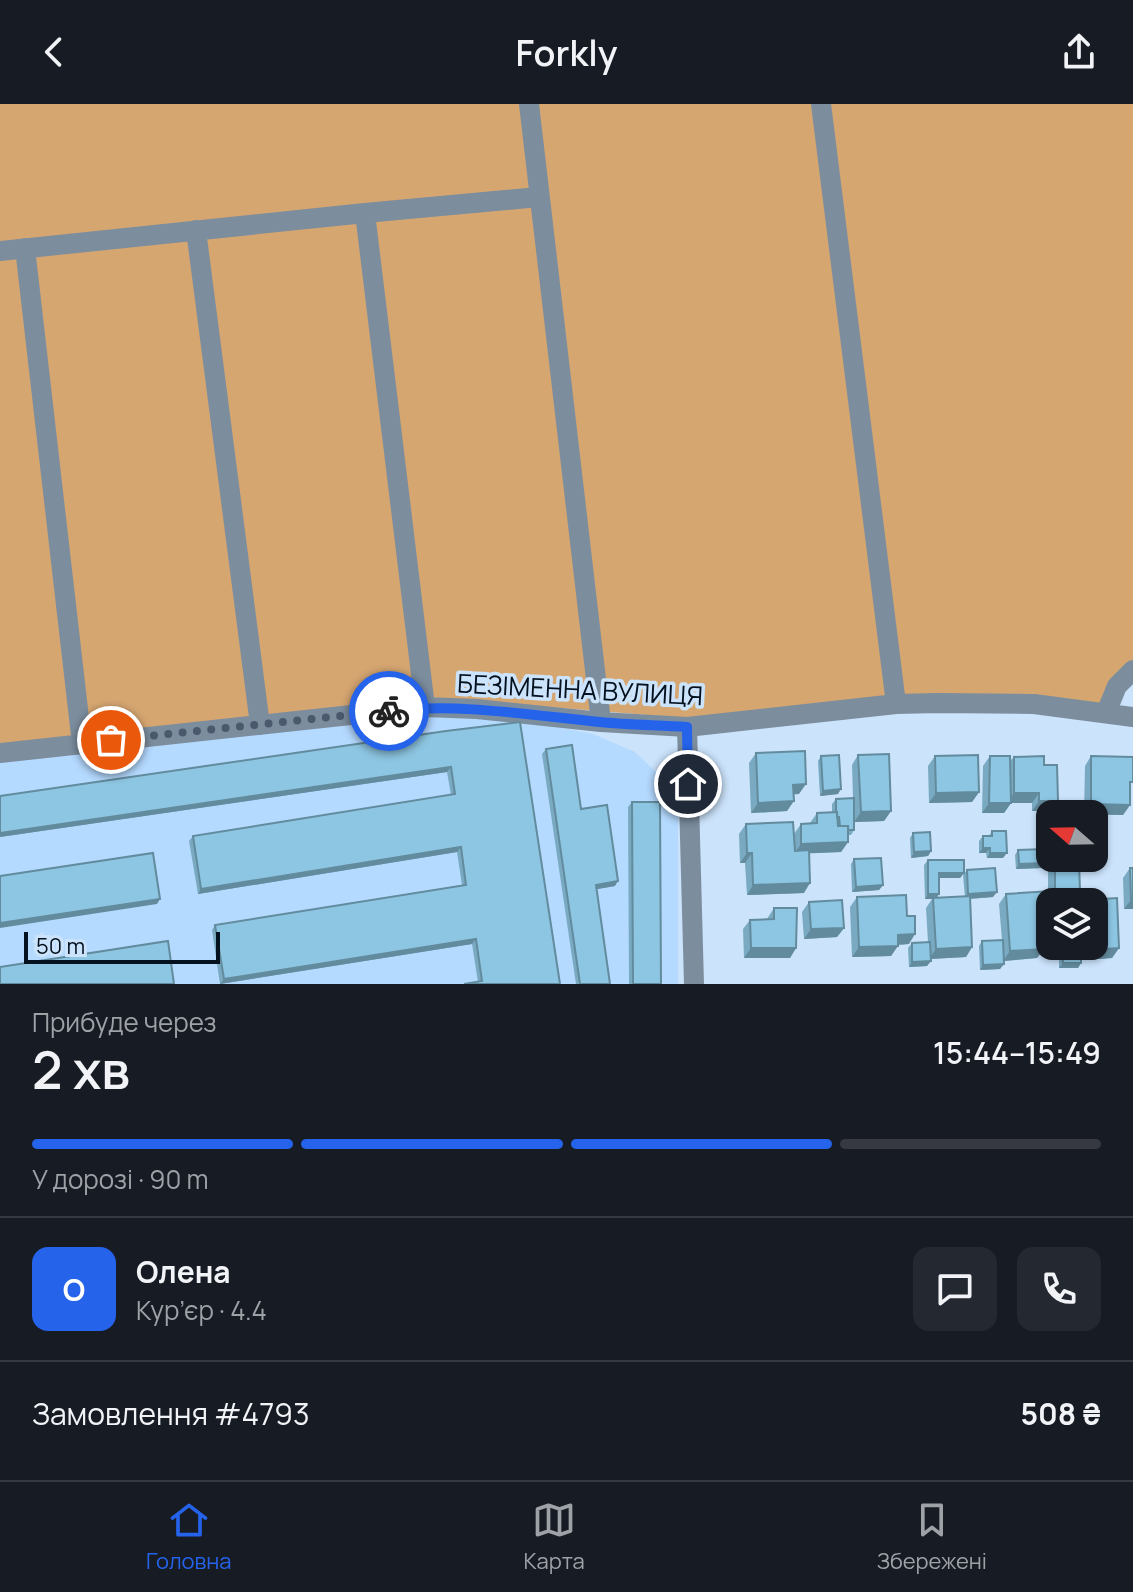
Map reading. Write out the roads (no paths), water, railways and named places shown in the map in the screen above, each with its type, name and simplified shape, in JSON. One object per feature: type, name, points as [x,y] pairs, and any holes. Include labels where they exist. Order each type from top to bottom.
[{"type":"street","points":[[529,104],[601,722]]},
{"type":"street","points":[[821,104],[896,704]]},
{"type":"street","points":[[0,251],[539,197]]},
{"type":"street","points":[[365,213],[425,707]]},
{"type":"street","points":[[196,230],[260,725]]},
{"type":"street","points":[[25,248],[82,744]]},
{"type":"street","points":[[1106,713],[1117,686],[1133,670]]},
{"type":"street","name":"БЕЗІМЕННА ВУЛИЦЯ","points":[[0,753],[425,707],[687,727],[896,704],[1034,704],[1133,717]]},
{"type":"street","points":[[687,727],[694,984]]}]
